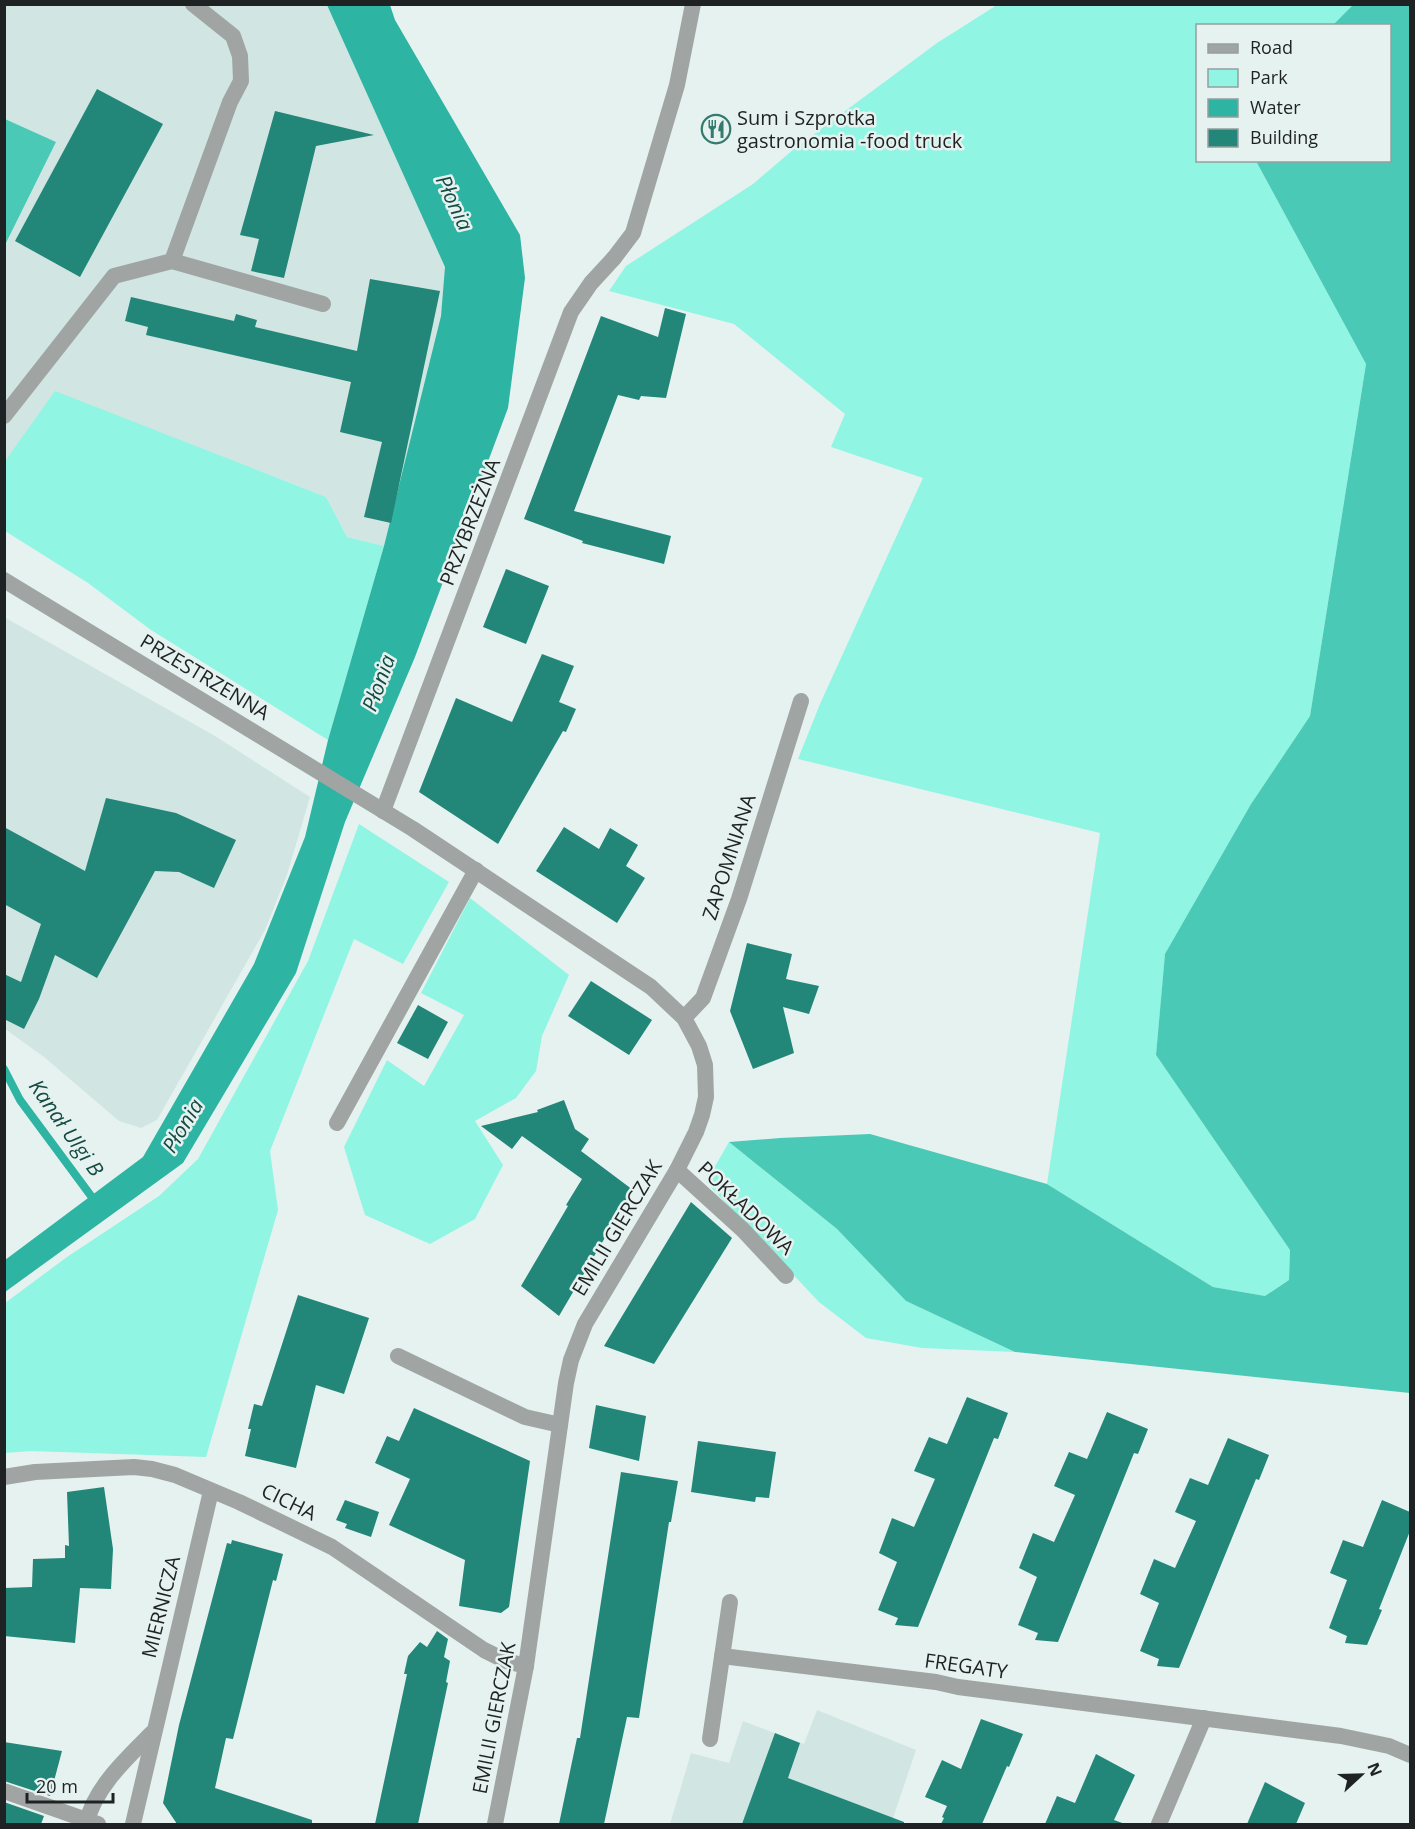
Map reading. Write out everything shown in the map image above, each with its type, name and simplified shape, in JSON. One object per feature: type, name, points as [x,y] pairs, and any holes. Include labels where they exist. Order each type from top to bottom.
[{"type":"street","points":[[172,261],[230,102],[241,81],[240,56],[233,36],[193,4]]},
{"type":"street","name":"PRZYBRZEŻNA","points":[[383,811],[571,312],[591,283],[614,258],[633,232],[677,85],[693,4]]},
{"type":"street","points":[[4,416],[114,276],[172,261],[323,304]]},
{"type":"street","name":"PRZESTRZENNA","points":[[4,580],[383,811]]},
{"type":"street","name":"ZAPOMNIANA","points":[[684,1018],[703,998],[739,899],[801,701]]},
{"type":"street","name":"EMILII GIERCZAK","points":[[383,811],[651,987],[684,1018],[699,1046],[706,1080],[702,1115],[696,1132],[677,1170],[585,1324],[571,1360],[526,1666],[495,1824]]},
{"type":"street","points":[[338,1123],[476,870]]},
{"type":"street","name":"POKŁADOWA","points":[[677,1170],[743,1230],[786,1276]]},
{"type":"street","points":[[398,1356],[525,1418],[560,1425]]},
{"type":"street","name":"CICHA","points":[[4,1477],[35,1472],[134,1467],[175,1475],[268,1515],[332,1547],[484,1650],[506,1661],[526,1666]]},
{"type":"street","name":"MIERNICZA","points":[[133,1824],[211,1491]]},
{"type":"street","points":[[710,1739],[729,1602]]},
{"type":"street","name":"FREGATY","points":[[722,1656],[1341,1736],[1389,1746],[1410,1755]]},
{"type":"street","points":[[1159,1824],[1204,1718]]},
{"type":"street","points":[[4,1791],[91,1823],[102,1790],[119,1765],[153,1733]]},
{"type":"shaded area","points":[[1354,4],[1410,5],[1410,1393],[1015,1352],[906,1301],[837,1229],[729,1142],[870,1134],[1047,1184],[1213,1287],[1265,1296],[1289,1280],[1290,1250],[1156,1055],[1165,954],[1251,804],[1310,716],[1366,364],[1257,162],[1391,162],[1391,24],[1334,24]]},
{"type":"shaded area","points":[[7,5],[327,5],[446,267],[441,316],[384,546],[347,537],[326,497],[55,392],[5,461],[5,245],[56,142],[5,119],[4,11]]},
{"type":"shaded area","points":[[5,119],[56,142],[5,245]]},
{"type":"shaded area","points":[[4,617],[215,736],[310,797],[287,875],[265,930],[157,1120],[141,1128],[119,1121],[44,1057],[5,1029]]},
{"type":"shaded area","points":[[817,1710],[916,1750],[891,1824],[670,1824],[691,1753],[729,1763],[743,1721],[804,1744]]},
{"type":"green space","points":[[997,5],[1354,5],[1334,24],[1196,24],[1196,162],[1257,162],[1366,364],[1310,716],[1251,804],[1165,955],[1156,1055],[1290,1250],[1289,1280],[1265,1296],[1213,1287],[1047,1184],[1100,833],[798,759],[820,704],[923,478],[831,447],[845,414],[734,324],[609,291],[626,266],[753,184],[794,149],[937,43]]},
{"type":"green space","points":[[55,391],[326,497],[347,537],[384,546],[328,740],[151,630],[88,583],[5,531],[5,461]]},
{"type":"green space","points":[[359,824],[449,882],[403,964],[354,939],[270,1151],[278,1210],[206,1457],[31,1451],[5,1453],[5,1303],[67,1257],[159,1196],[198,1159],[308,961]]},
{"type":"green space","points":[[470,898],[569,975],[542,1036],[536,1071],[516,1098],[475,1121],[503,1165],[475,1219],[430,1244],[365,1215],[344,1147],[387,1060],[424,1086],[464,1015],[421,993]]},
{"type":"green space","points":[[729,1142],[837,1229],[906,1301],[1015,1352],[922,1348],[866,1338],[819,1302],[706,1182]]},
{"type":"water","name":"Płonia","points":[[327,5],[390,5],[395,20],[520,235],[525,278],[508,408],[415,657],[345,822],[296,973],[183,1163],[5,1292],[5,1260],[143,1157],[254,964],[305,837],[328,740],[384,546],[441,316],[445,267]]},
{"type":"building","points":[[97,89],[163,124],[80,277],[15,241]]},
{"type":"building","points":[[275,111],[374,135],[316,146],[284,278],[251,271],[259,239],[240,235]]},
{"type":"building","points":[[370,279],[440,291],[391,523],[364,517],[382,442],[340,432],[351,382],[146,335],[148,327],[125,321],[131,297],[234,321],[236,314],[257,320],[255,327],[357,351]]},
{"type":"building","points":[[665,308],[686,314],[666,398],[641,396],[639,400],[618,395],[574,511],[671,536],[664,564],[582,543],[583,541],[524,519],[601,316],[658,337]]},
{"type":"building","points":[[506,569],[549,586],[526,644],[483,627]]},
{"type":"building","points":[[542,654],[574,666],[559,702],[576,709],[566,732],[563,731],[498,844],[419,792],[456,698],[512,722]]},
{"type":"building","points":[[106,798],[176,813],[236,840],[214,888],[179,872],[155,871],[97,978],[55,955],[39,999],[24,1029],[4,1019],[4,974],[21,982],[41,924],[4,904],[4,827],[85,871]]},
{"type":"building","points":[[564,827],[599,849],[610,828],[638,845],[626,866],[645,878],[617,923],[536,871]]},
{"type":"building","points":[[747,943],[792,954],[786,979],[819,986],[809,1014],[783,1007],[794,1053],[753,1069],[730,1011]]},
{"type":"building","points":[[591,981],[652,1020],[629,1055],[568,1016]]},
{"type":"building","points":[[418,1005],[448,1022],[428,1059],[397,1043]]},
{"type":"building","points":[[564,1100],[575,1129],[589,1139],[581,1151],[633,1190],[559,1316],[521,1286],[582,1179],[522,1136],[512,1149],[481,1126],[538,1112],[537,1110]]},
{"type":"building","points":[[691,1202],[732,1238],[654,1364],[604,1346]]},
{"type":"building","points":[[298,1295],[369,1318],[344,1394],[316,1385],[296,1468],[245,1456],[254,1404],[262,1406]]},
{"type":"building","points":[[967,1397],[1008,1413],[998,1439],[994,1438],[918,1627],[895,1625],[898,1618],[878,1610],[897,1562],[879,1553],[892,1518],[914,1527],[935,1479],[914,1471],[929,1437],[947,1444]]},
{"type":"building","points":[[596,1405],[646,1416],[639,1461],[589,1448]]},
{"type":"building","points":[[414,1408],[530,1461],[509,1607],[501,1613],[459,1606],[465,1560],[389,1525],[410,1479],[375,1463],[387,1436],[399,1441]]},
{"type":"building","points":[[1107,1412],[1148,1429],[1138,1454],[1134,1453],[1058,1642],[1035,1640],[1038,1633],[1018,1625],[1037,1577],[1019,1568],[1033,1533],[1054,1542],[1075,1495],[1054,1486],[1069,1452],[1087,1459]]},
{"type":"building","points":[[1228,1438],[1269,1455],[1259,1480],[1256,1479],[1179,1668],[1157,1666],[1159,1659],[1140,1651],[1159,1603],[1140,1594],[1154,1559],[1175,1568],[1196,1521],[1175,1512],[1190,1478],[1208,1485]]},
{"type":"building","points":[[698,1441],[776,1452],[769,1498],[756,1497],[755,1502],[691,1492]]},
{"type":"building","points":[[621,1472],[678,1481],[671,1522],[669,1522],[639,1718],[627,1717],[604,1824],[559,1824],[577,1738],[580,1738]]},
{"type":"building","points":[[104,1487],[113,1549],[111,1589],[80,1588],[75,1643],[4,1636],[4,1588],[32,1587],[33,1559],[65,1558],[65,1545],[69,1546],[67,1492]]},
{"type":"building","points":[[345,1500],[379,1512],[371,1537],[345,1528],[347,1524],[336,1520]]},
{"type":"building","points":[[1382,1500],[1410,1512],[1410,1531],[1367,1645],[1345,1643],[1347,1636],[1329,1628],[1347,1580],[1330,1573],[1343,1540],[1363,1547]]},
{"type":"building","points":[[232,1540],[283,1554],[276,1581],[273,1580],[233,1739],[226,1738],[215,1788],[312,1820],[312,1824],[177,1824],[163,1803],[179,1725],[227,1543],[231,1544]]},
{"type":"building","points":[[437,1631],[448,1639],[444,1657],[450,1661],[446,1682],[448,1683],[418,1824],[375,1824],[407,1674],[404,1674],[408,1656],[420,1642],[427,1647]]},
{"type":"building","points":[[981,1719],[1023,1734],[982,1824],[941,1824],[947,1806],[925,1797],[942,1760],[961,1769]]},
{"type":"building","points":[[775,1733],[800,1743],[788,1778],[904,1822],[904,1824],[742,1824]]},
{"type":"building","points":[[4,1742],[62,1751],[50,1796],[4,1781]]},
{"type":"building","points":[[1096,1754],[1135,1775],[1114,1820],[1125,1824],[1045,1824],[1057,1796],[1075,1803]]},
{"type":"building","points":[[1265,1782],[1305,1803],[1296,1824],[1247,1824]]},
{"type":"building","points":[[4,1802],[44,1816],[41,1824],[4,1824]]},
{"type":"waterway","name":"Kanał Ulgi B","points":[[4,1069],[20,1100],[97,1204]]},
{"type":"place","name":"Sum i Szprotka gastronomia -food truck","points":[[716,129]]}]
